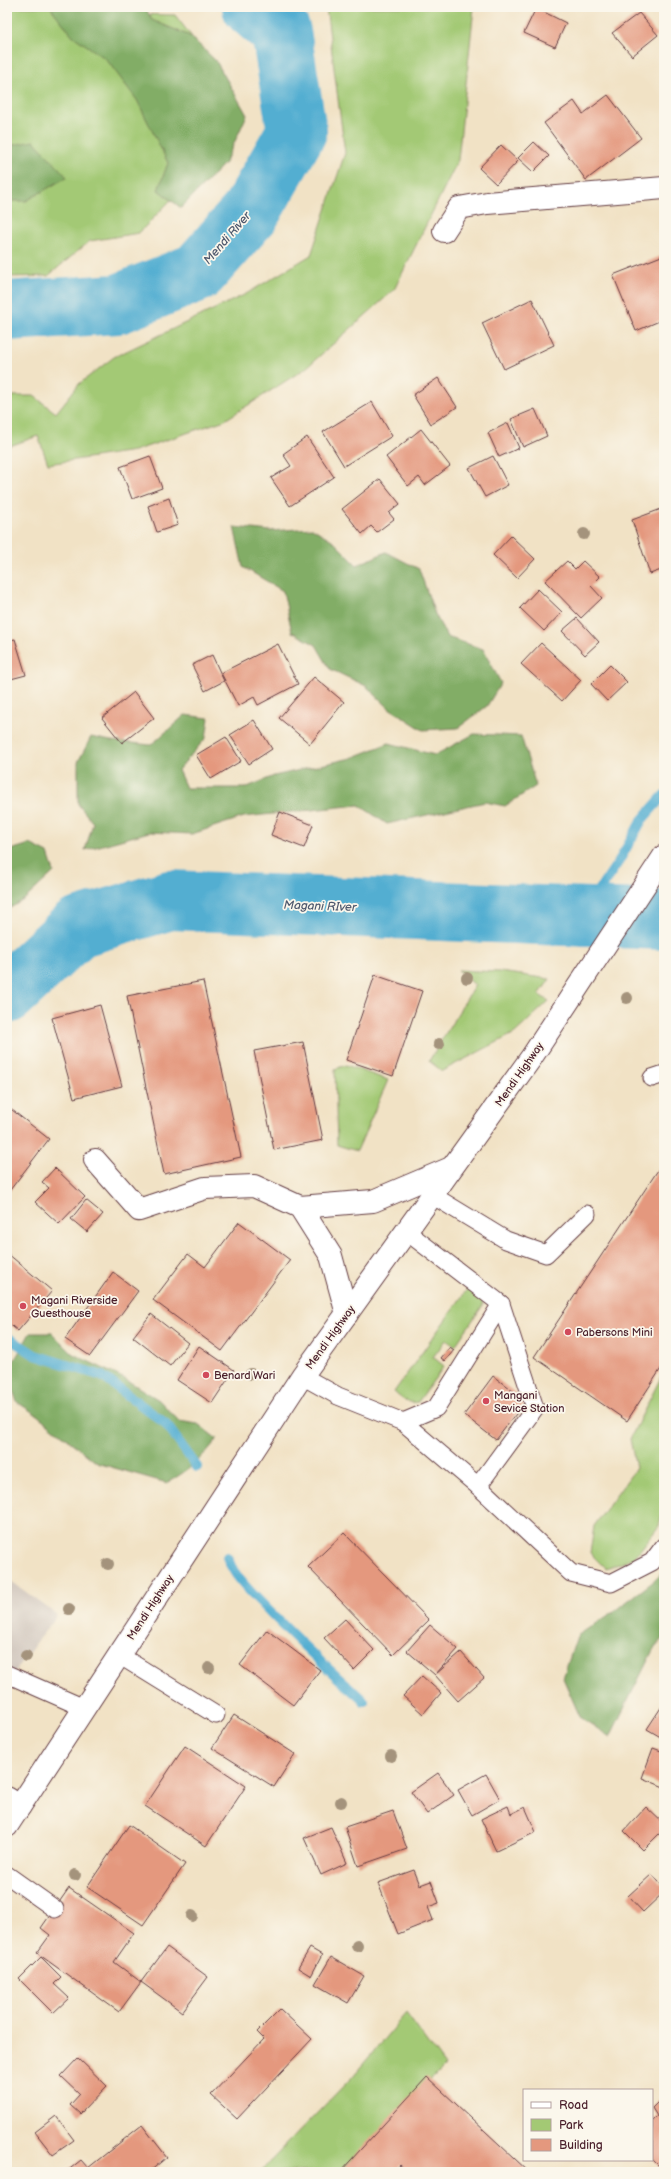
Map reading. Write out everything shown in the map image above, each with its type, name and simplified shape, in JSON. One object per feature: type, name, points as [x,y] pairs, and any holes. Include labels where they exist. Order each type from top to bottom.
[{"type":"main road","points":[[444,231],[459,208],[487,203],[664,188]]},
{"type":"main road","name":"Mendi Highway","points":[[7,1826],[14,1802],[84,1708],[302,1376],[531,1058],[662,858]]},
{"type":"main road","points":[[94,1160],[139,1210],[205,1188],[254,1186],[300,1207],[373,1201],[451,1168]]},
{"type":"main road","points":[[300,1207],[331,1256],[347,1314]]},
{"type":"lane","points":[[432,1195],[506,1240],[546,1254],[587,1214]]},
{"type":"lane","points":[[407,1232],[501,1304],[536,1408],[478,1486]]},
{"type":"lane","points":[[403,1422],[436,1408],[501,1304]]},
{"type":"lane","points":[[302,1376],[338,1396],[403,1422],[478,1486],[571,1573],[611,1583],[652,1562],[664,1546]]},
{"type":"lane","points":[[119,1655],[216,1715]]},
{"type":"lane","points":[[7,1674],[84,1708]]},
{"type":"lane","points":[[7,1875],[55,1909]]},
{"type":"shaded area","points":[[7,1578],[57,1615],[7,1682]]},
{"type":"green space","points":[[7,7],[129,7],[133,14],[175,15],[231,87],[222,147],[139,233],[90,241],[48,276],[7,277]]},
{"type":"green space","points":[[50,7],[145,7],[152,20],[190,36],[216,61],[247,115],[225,163],[181,208],[158,190],[168,163],[137,100],[106,59],[73,36]]},
{"type":"green space","points":[[326,7],[474,7],[458,160],[394,290],[306,368],[225,420],[134,451],[48,464],[38,436],[7,447],[7,396],[34,396],[56,413],[79,384],[114,357],[246,294],[311,255],[345,153]]},
{"type":"green space","points":[[34,141],[67,177],[26,201],[7,201],[7,146]]},
{"type":"green space","points":[[234,527],[270,531],[312,528],[332,540],[357,565],[386,552],[419,569],[435,614],[447,637],[483,649],[501,683],[487,706],[458,728],[423,730],[389,708],[366,686],[330,669],[316,645],[292,632],[283,591],[243,567]]},
{"type":"green space","points":[[185,715],[209,718],[206,738],[178,770],[186,788],[245,788],[274,776],[351,758],[389,743],[435,755],[474,734],[521,736],[536,786],[505,806],[485,802],[387,824],[359,805],[244,817],[192,834],[149,832],[85,850],[93,823],[78,804],[78,762],[91,737],[111,741],[151,745]]},
{"type":"green space","points":[[30,844],[48,853],[54,872],[25,899],[7,910],[7,851]]},
{"type":"green space","points":[[458,970],[500,972],[550,979],[539,995],[549,1001],[515,1033],[442,1071],[429,1061],[475,985]]},
{"type":"green space","points":[[346,1065],[388,1080],[357,1151],[337,1145],[335,1069]]},
{"type":"green space","points":[[468,1288],[482,1299],[483,1305],[455,1346],[446,1340],[433,1357],[444,1366],[418,1402],[405,1400],[394,1392]]},
{"type":"green space","points":[[30,1333],[52,1333],[73,1354],[125,1379],[159,1400],[179,1421],[198,1424],[217,1439],[195,1464],[167,1483],[97,1463],[37,1415],[17,1402],[7,1373]]},
{"type":"green space","points":[[664,1371],[664,1505],[659,1526],[634,1558],[606,1569],[590,1553],[594,1526],[636,1468],[630,1439]]},
{"type":"green space","points":[[664,1571],[664,1638],[653,1650],[610,1737],[580,1717],[563,1678],[577,1636],[613,1612],[654,1581]]},
{"type":"green space","points":[[406,2013],[445,2066],[339,2172],[260,2172],[353,2076]]},
{"type":"building","points":[[536,8],[566,23],[555,47],[524,33]]},
{"type":"building","points":[[639,13],[658,35],[632,56],[612,33]]},
{"type":"building","points":[[608,95],[641,138],[586,180],[544,123],[574,101],[583,114]]},
{"type":"building","points":[[534,142],[549,156],[533,172],[518,158]]},
{"type":"building","points":[[501,145],[518,161],[496,184],[479,168]]},
{"type":"building","points":[[664,255],[664,319],[636,331],[613,275]]},
{"type":"building","points":[[532,299],[554,345],[504,369],[482,323]]},
{"type":"building","points":[[438,378],[457,407],[431,424],[413,395]]},
{"type":"building","points":[[372,402],[392,436],[344,466],[323,432]]},
{"type":"building","points":[[535,409],[547,436],[523,447],[511,419]]},
{"type":"building","points":[[508,423],[519,448],[499,457],[488,433]]},
{"type":"building","points":[[421,429],[450,466],[425,485],[419,477],[408,486],[386,457]]},
{"type":"building","points":[[307,437],[334,477],[290,506],[271,478],[291,466],[283,454]]},
{"type":"building","points":[[150,456],[162,488],[132,499],[120,467]]},
{"type":"building","points":[[493,456],[508,485],[485,497],[469,468]]},
{"type":"building","points":[[380,479],[400,504],[389,513],[394,519],[377,532],[371,526],[362,534],[342,509]]},
{"type":"building","points":[[169,498],[178,525],[157,532],[148,506]]},
{"type":"building","points":[[664,508],[664,569],[650,574],[632,520]]},
{"type":"building","points":[[511,536],[535,559],[517,578],[493,555]]},
{"type":"building","points":[[567,561],[575,569],[583,561],[600,577],[591,586],[602,598],[581,618],[545,581]]},
{"type":"building","points":[[538,589],[562,612],[544,631],[520,608]]},
{"type":"building","points":[[577,618],[599,642],[585,655],[562,631]]},
{"type":"building","points":[[15,639],[26,675],[7,680],[7,641]]},
{"type":"building","points":[[541,643],[581,680],[562,701],[521,664]]},
{"type":"building","points":[[278,644],[298,684],[258,705],[254,697],[238,706],[221,673]]},
{"type":"building","points":[[212,655],[224,681],[205,691],[192,665]]},
{"type":"building","points":[[610,665],[627,682],[607,701],[591,684]]},
{"type":"building","points":[[314,677],[344,702],[310,744],[279,718]]},
{"type":"building","points":[[134,692],[154,718],[122,743],[102,718]]},
{"type":"building","points":[[254,720],[272,749],[249,764],[230,735]]},
{"type":"building","points":[[226,737],[241,761],[211,779],[196,755]]},
{"type":"building","points":[[280,812],[313,825],[304,848],[271,835]]},
{"type":"building","points":[[375,975],[422,991],[393,1076],[346,1060]]},
{"type":"building","points":[[203,981],[241,1157],[164,1174],[127,996]]},
{"type":"building","points":[[100,1005],[122,1086],[74,1098],[52,1018]]},
{"type":"building","points":[[303,1042],[323,1140],[274,1150],[254,1051]]},
{"type":"building","points":[[7,1106],[49,1139],[7,1194]]},
{"type":"building","points":[[664,1161],[664,1364],[627,1421],[534,1357]]},
{"type":"building","points":[[55,1168],[85,1197],[59,1224],[35,1202],[49,1188],[42,1182]]},
{"type":"building","points":[[86,1200],[103,1214],[87,1232],[71,1219]]},
{"type":"building","points":[[239,1222],[290,1260],[222,1351],[153,1300],[188,1254],[205,1267]]},
{"type":"building","name":"Magani Riverside Guesthouse","points":[[7,1253],[52,1291],[18,1331],[7,1322]]},
{"type":"building","points":[[113,1272],[138,1291],[90,1356],[65,1339]]},
{"type":"building","points":[[151,1314],[188,1343],[170,1366],[133,1337]]},
{"type":"building","name":"Benard Wari","points":[[199,1346],[234,1370],[212,1403],[177,1380]]},
{"type":"building","points":[[450,1347],[454,1350],[445,1361],[441,1358]]},
{"type":"building","points":[[493,1376],[526,1401],[496,1440],[464,1415]]},
{"type":"building","points":[[344,1533],[429,1620],[393,1655],[308,1567]]},
{"type":"building","points":[[345,1619],[374,1650],[354,1670],[324,1638]]},
{"type":"building","points":[[430,1625],[458,1649],[435,1675],[407,1651]]},
{"type":"building","points":[[267,1630],[320,1670],[293,1705],[240,1665]]},
{"type":"building","points":[[461,1652],[484,1678],[458,1701],[435,1675]]},
{"type":"building","points":[[422,1676],[441,1693],[423,1714],[403,1696]]},
{"type":"building","points":[[664,1703],[664,1739],[647,1729]]},
{"type":"building","points":[[234,1715],[295,1754],[274,1787],[212,1748]]},
{"type":"building","points":[[185,1746],[246,1786],[206,1846],[145,1806]]},
{"type":"building","points":[[653,1748],[664,1752],[664,1787],[642,1778]]},
{"type":"building","points":[[438,1773],[454,1795],[427,1814],[411,1792]]},
{"type":"building","points":[[486,1774],[500,1799],[472,1815],[458,1790]]},
{"type":"building","points":[[508,1806],[511,1814],[525,1807],[536,1832],[496,1851],[481,1819]]},
{"type":"building","points":[[646,1807],[664,1824],[664,1829],[643,1850],[624,1831]]},
{"type":"building","points":[[393,1811],[407,1849],[358,1866],[345,1827]]},
{"type":"building","points":[[129,1825],[185,1864],[143,1925],[87,1887]]},
{"type":"building","points":[[331,1827],[347,1863],[321,1875],[304,1838]]},
{"type":"building","points":[[414,1870],[420,1885],[431,1881],[439,1903],[428,1907],[433,1920],[398,1934],[378,1883]]},
{"type":"building","points":[[652,1874],[664,1888],[664,1892],[643,1912],[628,1896]]},
{"type":"building","points":[[69,1888],[134,1933],[114,1962],[141,1982],[119,2012],[37,1953],[50,1935],[41,1928]]},
{"type":"building","points":[[167,1947],[208,1977],[182,2012],[141,1982]]},
{"type":"building","points":[[310,1948],[322,1955],[311,1976],[298,1968]]},
{"type":"building","points":[[41,1957],[61,1977],[54,1984],[69,1998],[53,2013],[19,1979]]},
{"type":"building","points":[[331,1957],[364,1976],[348,2003],[315,1984]]},
{"type":"building","points":[[280,2009],[312,2039],[237,2119],[211,2095],[264,2039],[257,2032]]},
{"type":"building","points":[[78,2058],[107,2086],[80,2114],[70,2105],[80,2094],[61,2076]]},
{"type":"building","points":[[427,2077],[529,2172],[408,2172],[400,2165],[393,2172],[340,2172]]},
{"type":"building","points":[[664,2096],[664,2171],[653,2160],[653,2120],[657,2116],[653,2107]]},
{"type":"building","points":[[56,2116],[74,2140],[53,2155],[35,2132]]},
{"type":"building","points":[[142,2125],[167,2157],[149,2172],[66,2172],[81,2160],[88,2168]]},
{"type":"waterway","name":"Mendi River","points":[[7,311],[118,304],[198,272],[250,213],[297,131],[281,32],[252,7]]},
{"type":"waterway","points":[[581,917],[619,861],[642,820],[664,795]]},
{"type":"waterway","name":"Magani RIver","points":[[7,994],[77,928],[170,900],[664,920]]},
{"type":"waterway","points":[[7,1337],[35,1355],[102,1376],[165,1423],[197,1467]]},
{"type":"waterway","points":[[227,1557],[230,1565],[251,1593],[304,1646],[364,1701]]},
{"type":"place","name":"Magani Riverside Guesthouse","points":[[23,1306]]},
{"type":"place","name":"Pabersons Mini","points":[[568,1332]]},
{"type":"place","name":"Benard Wari","points":[[206,1375]]},
{"type":"place","name":"Mangani Sevice Station","points":[[486,1401]]}]
